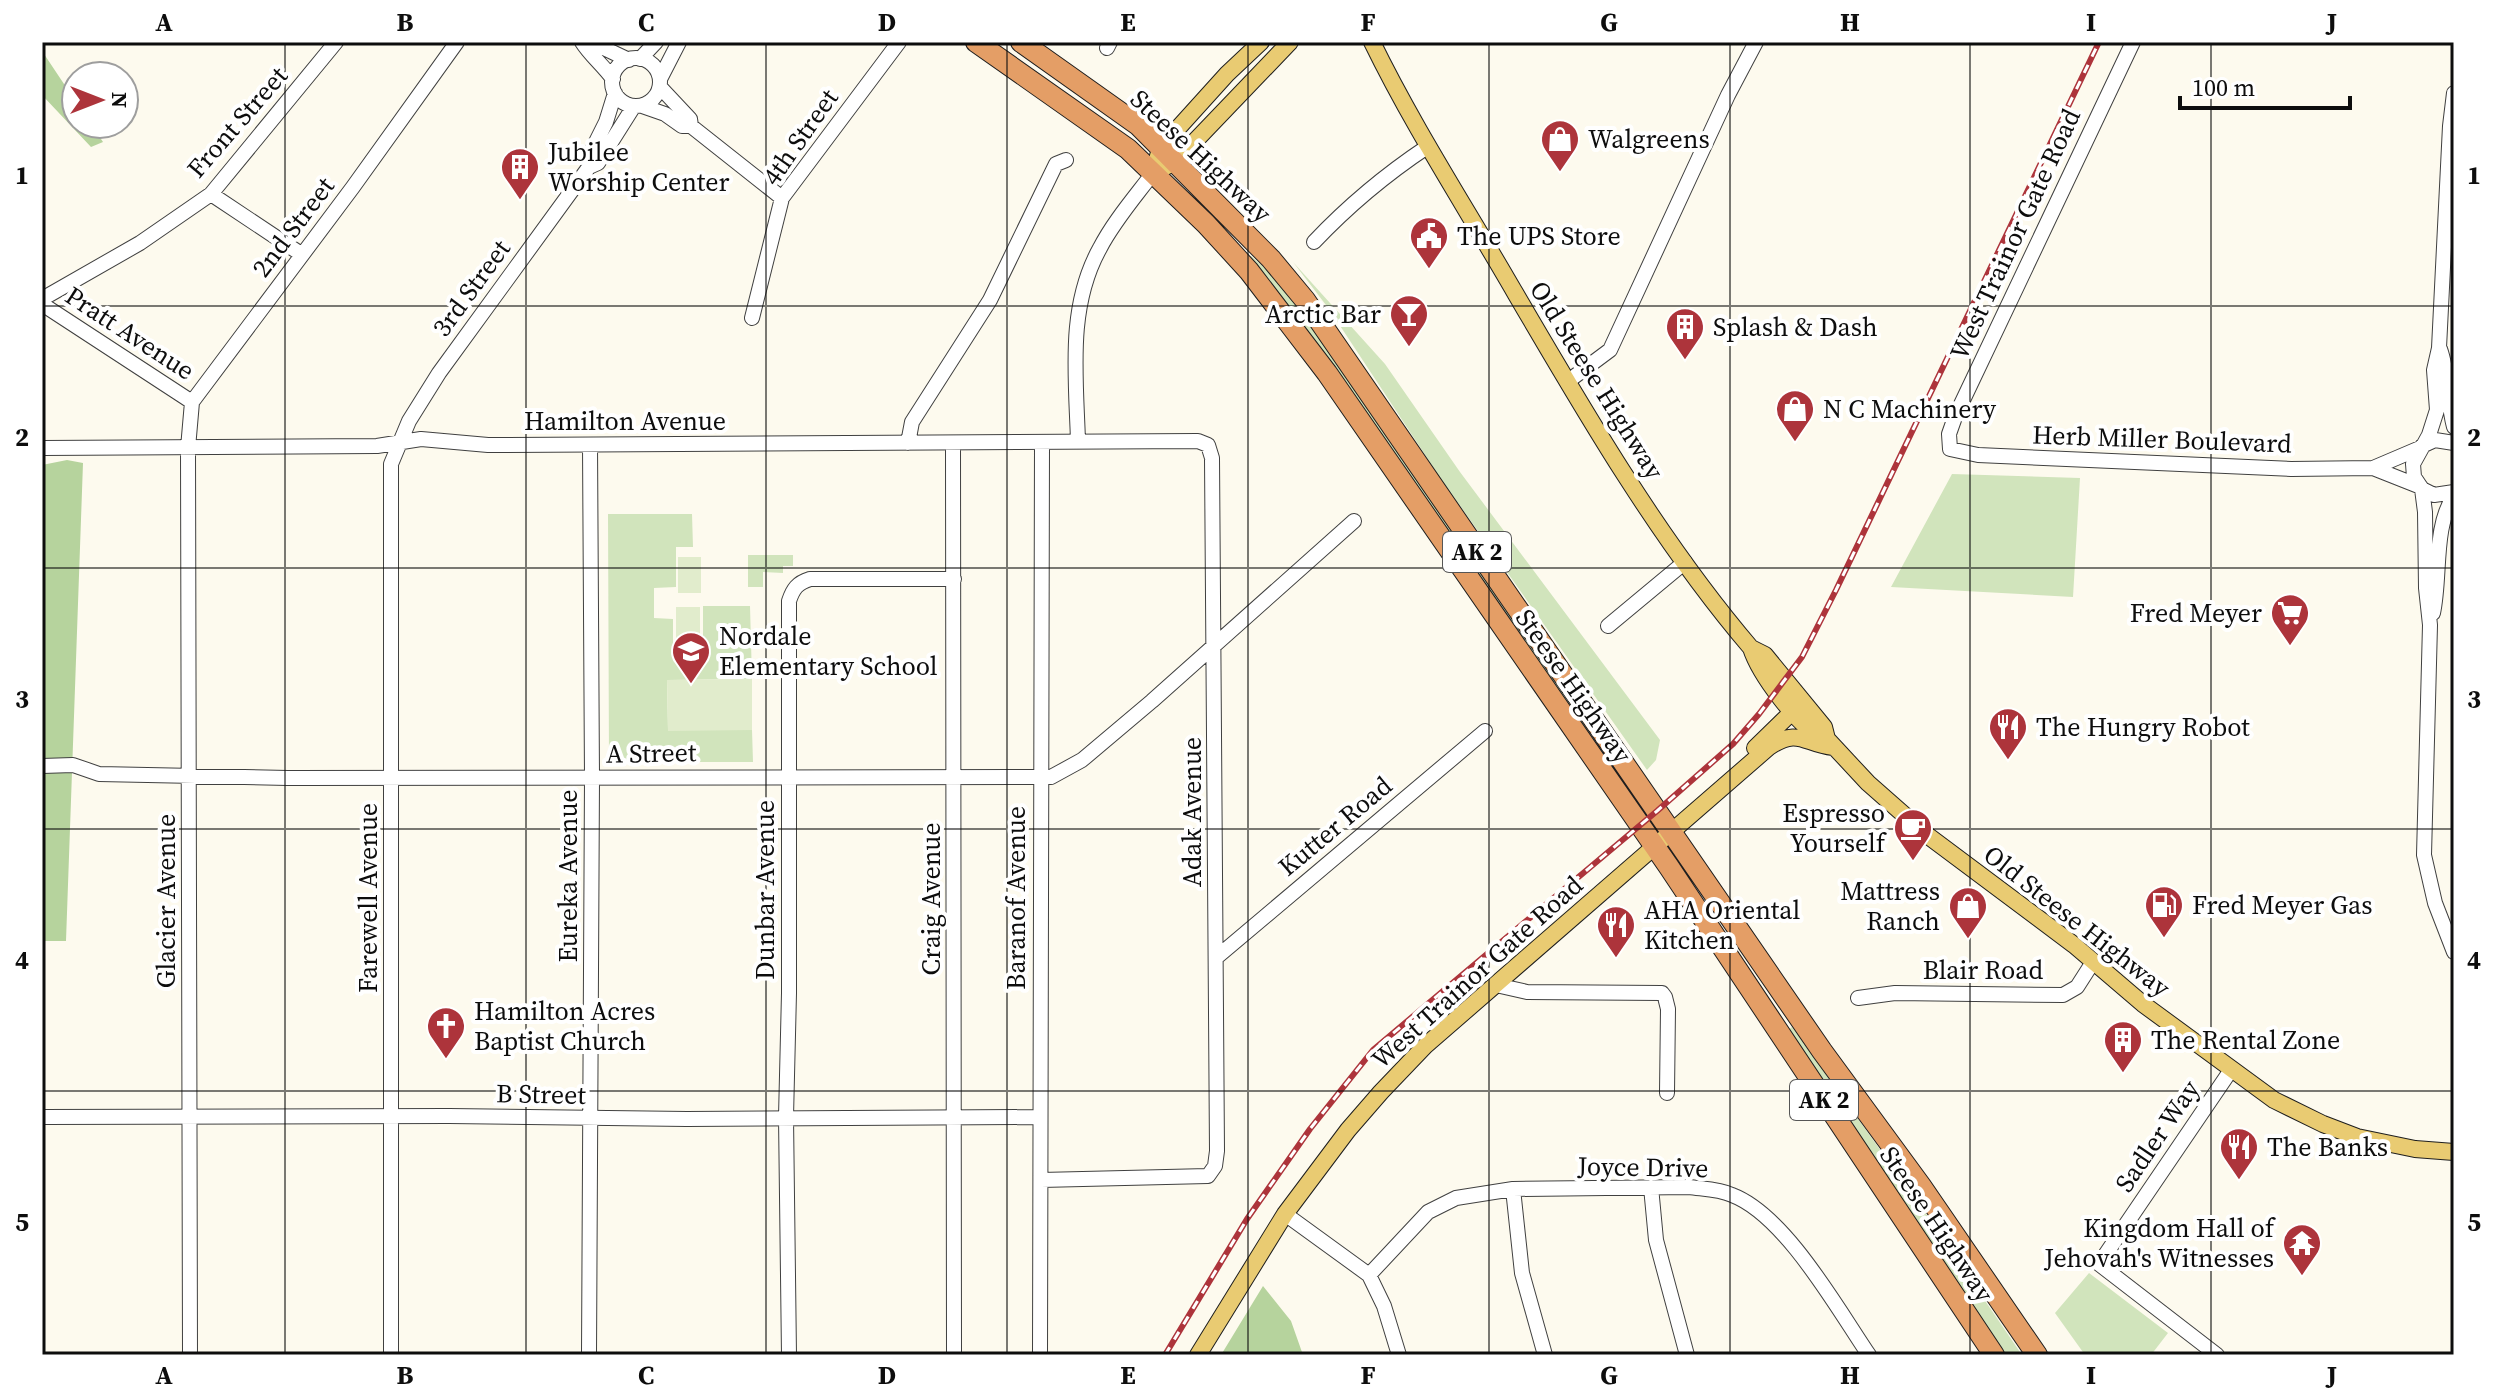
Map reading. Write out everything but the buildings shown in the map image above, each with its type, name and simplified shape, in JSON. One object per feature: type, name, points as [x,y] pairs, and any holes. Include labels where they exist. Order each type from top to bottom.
[{"type":"highway","name":"Steese Highway","points":[[976,42],[1128,149],[1239,260],[1302,338],[1653,846],[1994,1355]]},
{"type":"highway","name":"Steese Highway","points":[[1021,42],[1138,125],[1271,259],[1305,300],[1822,1051],[1921,1186],[2037,1355]]},
{"type":"main road","points":[[1153,173],[1227,74],[1261,42]]},
{"type":"main road","points":[[1168,155],[1290,42]]},
{"type":"main road","name":"Old Steese Highway","points":[[1372,42],[1427,147],[1567,382],[1685,562],[1751,648],[1757,665],[1793,711]]},
{"type":"main road","name":"Old Steese Highway","points":[[1751,648],[1765,655],[1828,738],[1868,783],[1927,835],[2026,908],[2143,1004],[2231,1070],[2274,1100],[2323,1124],[2389,1145],[2454,1152]]},
{"type":"main road","points":[[1793,711],[1803,714],[1828,738]]},
{"type":"main road","name":"West Trainor Gate Road","points":[[1739,772],[1746,757],[1793,711]]},
{"type":"main road","name":"West Trainor Gate Road","points":[[1198,1355],[1285,1214],[1348,1130],[1425,1046],[1670,831],[1783,738],[1804,737],[1821,746],[1828,738]]},
{"type":"street","name":"Front Street","points":[[42,301],[140,243],[211,194],[336,42]]},
{"type":"street","name":"2nd Street","points":[[192,402],[457,42]]},
{"type":"street","points":[[691,126],[690,119],[660,83],[655,68],[591,42],[583,43],[586,52],[600,62],[620,100],[665,114],[682,126],[691,126],[782,198]]},
{"type":"street","points":[[614,86],[618,67],[656,42]]},
{"type":"street","points":[[638,106],[654,99],[679,42]]},
{"type":"street","name":"4th Street","points":[[752,318],[782,198],[899,42]]},
{"type":"street","points":[[1567,382],[1610,350],[1728,95],[1756,42]]},
{"type":"street","name":"West Trainor Gate Road","points":[[1950,449],[1949,434],[1955,417],[2133,42]]},
{"type":"street","name":"3rd Street","points":[[589,167],[590,154],[606,122],[614,86]]},
{"type":"street","points":[[2454,93],[2439,348],[2434,370],[2437,410],[2429,435],[2415,457],[2413,471],[2421,488],[2430,625],[2424,855],[2435,903],[2454,952]]},
{"type":"street","name":"3rd Street","points":[[399,443],[439,373],[589,167],[598,163],[638,106]]},
{"type":"street","points":[[1314,242],[1347,206],[1427,147]]},
{"type":"street","points":[[908,443],[912,422],[990,300],[1056,164],[1066,160]]},
{"type":"street","points":[[1078,441],[1076,330],[1081,297],[1099,248],[1153,173]]},
{"type":"street","points":[[211,194],[301,254]]},
{"type":"street","name":"Pratt Avenue","points":[[42,301],[192,402]]},
{"type":"street","points":[[2439,348],[2446,365],[2449,409],[2454,427]]},
{"type":"street","points":[[188,448],[192,402]]},
{"type":"street","name":"Hamilton Avenue","points":[[42,448],[377,446],[421,439],[488,445],[1198,441],[1208,445]]},
{"type":"street","name":"Herb Miller Boulevard","points":[[1950,449],[1978,455],[2291,469],[2373,468],[2441,439],[2454,443]]},
{"type":"street","name":"Baranof Avenue","points":[[1040,1355],[1042,442]]},
{"type":"street","name":"Farewell Avenue","points":[[391,1355],[391,464],[399,443]]},
{"type":"street","name":"Craig Avenue","points":[[953,443],[954,1355]]},
{"type":"street","name":"Eureka Avenue","points":[[589,1355],[590,445]]},
{"type":"street","name":"Adak Avenue","points":[[1041,1180],[1208,1176],[1215,1166],[1217,957],[1214,645],[1212,458],[1208,445]]},
{"type":"street","name":"Glacier Avenue","points":[[188,448],[190,1355]]},
{"type":"street","name":"Herb Miller Boulevard","points":[[2373,468],[2434,495],[2454,494]]},
{"type":"street","points":[[2430,625],[2439,587],[2444,514],[2454,494]]},
{"type":"street","name":"A Street","points":[[42,766],[73,765],[99,774],[190,777],[1040,778],[1064,772],[1082,760],[1354,521]]},
{"type":"street","points":[[1608,626],[1685,562]]},
{"type":"street","name":"Dunbar Avenue","points":[[789,1355],[786,1117],[789,601],[794,588],[810,579],[954,579]]},
{"type":"street","name":"Kutter Road","points":[[1217,957],[1485,731]]},
{"type":"street","name":"Blair Road","points":[[1858,998],[1895,993],[2063,995],[2077,987],[2093,962]]},
{"type":"street","points":[[1496,985],[1527,992],[1662,993],[1668,1009],[1667,1093]]},
{"type":"street","name":"Sadler Way","points":[[2217,1355],[2099,1264],[2231,1070]]},
{"type":"street","name":"B Street","points":[[42,1117],[1040,1117]]},
{"type":"street","points":[[1651,1187],[1656,1240],[1687,1355]]},
{"type":"street","name":"Joyce Drive","points":[[1369,1275],[1428,1212],[1456,1198],[1513,1189],[1689,1187],[1732,1194],[1755,1207],[1784,1232],[1869,1355]]},
{"type":"street","points":[[1513,1189],[1522,1273],[1545,1355]]},
{"type":"street","points":[[1285,1214],[1369,1275],[1384,1306],[1399,1355]]},
{"type":"green space","points":[[42,51],[60,78],[60,114],[42,95]]},
{"type":"green space","points":[[84,140],[103,142],[91,147]]},
{"type":"green space","points":[[1251,256],[1274,276],[1295,302],[1590,730],[1587,733],[1248,258]]},
{"type":"green space","points":[[1293,262],[1385,364],[1460,472],[1660,740],[1656,760],[1647,770],[1439,476],[1329,309]]},
{"type":"green space","points":[[67,460],[83,463],[66,941],[42,941],[42,465]]},
{"type":"green space","points":[[1952,474],[2080,478],[2073,597],[1891,587]]},
{"type":"green space","points":[[608,514],[692,514],[693,547],[676,547],[676,587],[654,588],[654,618],[673,619],[673,647],[703,647],[703,606],[750,606],[752,679],[667,680],[668,730],[752,730],[753,762],[609,762]]},
{"type":"green space","points":[[748,555],[793,555],[793,566],[783,566],[783,573],[763,572],[763,587],[748,587]]},
{"type":"green space","points":[[678,557],[701,557],[701,593],[678,593]]},
{"type":"green space","points":[[676,607],[700,607],[700,643],[676,643]]},
{"type":"green space","points":[[752,679],[752,730],[668,731],[667,680]]},
{"type":"green space","points":[[1792,1027],[1922,1208],[2022,1355],[2006,1355],[1813,1068],[1789,1029]]},
{"type":"green space","points":[[2089,1273],[2168,1333],[2151,1355],[2085,1355],[2055,1313]]},
{"type":"green space","points":[[1263,1286],[1291,1321],[1303,1355],[1221,1355]]},
{"type":"railway","points":[[1165,1355],[1247,1219],[1310,1129],[1373,1050],[1733,744],[1802,657],[2099,42]]},
{"type":"place","name":"Walgreens","points":[[1560,173]]},
{"type":"place","name":"Jubilee Worship Center","points":[[520,201]]},
{"type":"place","name":"The UPS Store","points":[[1429,270]]},
{"type":"place","name":"Arctic Bar","points":[[1409,348]]},
{"type":"place","name":"Splash & Dash","points":[[1685,361]]},
{"type":"place","name":"N C Machinery","points":[[1795,443]]},
{"type":"place","name":"Fred Meyer","points":[[2290,647]]},
{"type":"place","name":"Nordale Elementary School","points":[[691,685]]},
{"type":"place","name":"The Hungry Robot","points":[[2008,761]]},
{"type":"place","name":"Espresso Yourself","points":[[1913,862]]},
{"type":"place","name":"Fred Meyer Gas","points":[[2164,939]]},
{"type":"place","name":"Mattress Ranch","points":[[1968,940]]},
{"type":"place","name":"AHA Oriental Kitchen","points":[[1616,959]]},
{"type":"place","name":"Hamilton Acres Baptist Church","points":[[446,1060]]},
{"type":"place","name":"The Rental Zone","points":[[2123,1074]]},
{"type":"place","name":"The Banks","points":[[2239,1181]]},
{"type":"place","name":"Kingdom Hall of Jehovah's Witnesses","points":[[2302,1277]]}]
